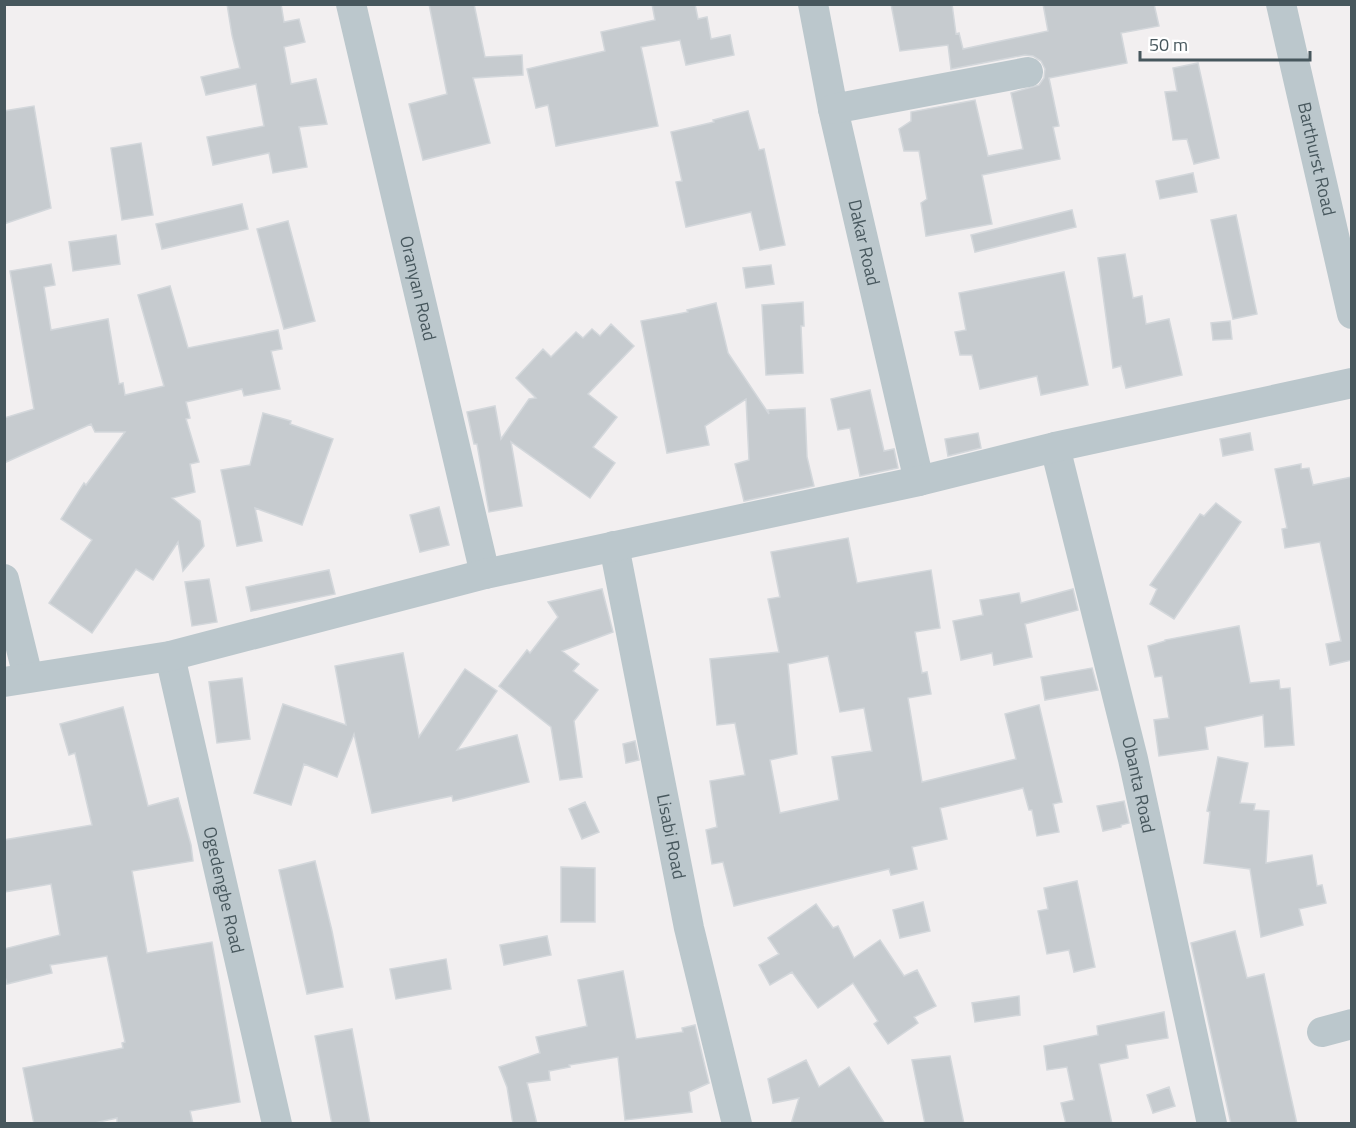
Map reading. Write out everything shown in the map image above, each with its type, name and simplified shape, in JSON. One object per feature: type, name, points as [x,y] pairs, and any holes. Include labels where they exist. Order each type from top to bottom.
[{"type":"street","name":"Oranyan Road","points":[[351,4],[484,573]]},
{"type":"street","name":"Dakar Road","points":[[813,4],[833,109],[919,481]]},
{"type":"street","name":"Barthurst Road","points":[[1281,4],[1352,314]]},
{"type":"street","points":[[833,109],[1028,72]]},
{"type":"street","points":[[4,579],[16,680],[170,656],[484,573],[919,481],[1055,447],[1352,383]]},
{"type":"street","name":"Obanta Road","points":[[1055,447],[1133,759],[1212,1124]]},
{"type":"street","name":"Lisabi Road","points":[[614,546],[689,928],[738,1124]]},
{"type":"street","name":"Ogedengbe Road","points":[[170,656],[277,1124]]},
{"type":"street","points":[[1323,1032],[1352,1024]]},
{"type":"building","points":[[227,4],[281,4],[284,22],[299,19],[305,42],[284,47],[291,84],[316,79],[327,124],[299,127],[307,167],[273,173],[269,153],[213,165],[207,137],[264,126],[256,84],[206,95],[201,77],[240,68]]},
{"type":"building","points":[[429,4],[474,4],[485,57],[522,55],[523,75],[473,78],[490,143],[423,160],[409,104],[447,94]]},
{"type":"building","points":[[652,4],[695,4],[698,19],[707,17],[711,39],[730,35],[734,55],[686,65],[680,40],[641,47],[658,126],[556,146],[548,105],[536,108],[527,69],[605,51],[601,32],[655,20]]},
{"type":"building","points":[[891,4],[952,4],[956,34],[959,33],[963,49],[1048,31],[1043,4],[1154,4],[1159,26],[1121,33],[1127,63],[1049,78],[1059,126],[1053,127],[1060,159],[982,175],[992,224],[926,236],[921,203],[927,199],[919,151],[904,151],[899,129],[911,121],[911,112],[975,100],[988,156],[1023,149],[1011,93],[1039,85],[1044,78],[1045,69],[1041,61],[1033,56],[1025,55],[951,69],[948,45],[900,51]]},
{"type":"building","points":[[1198,63],[1219,158],[1194,164],[1187,139],[1173,140],[1165,92],[1177,91],[1173,68]]},
{"type":"building","points":[[34,106],[51,208],[4,224],[4,111]]},
{"type":"building","points":[[748,111],[759,150],[764,149],[785,245],[760,250],[751,212],[686,227],[676,182],[682,181],[671,132]]},
{"type":"building","points":[[141,143],[153,215],[122,220],[111,148]]},
{"type":"building","points":[[1193,173],[1197,192],[1160,199],[1156,181]]},
{"type":"building","points":[[242,204],[248,229],[162,249],[156,224]]},
{"type":"building","points":[[1072,210],[1076,227],[975,252],[971,235]]},
{"type":"building","points":[[1236,215],[1257,314],[1233,319],[1211,220]]},
{"type":"building","points":[[288,221],[315,321],[284,329],[257,229]]},
{"type":"building","points":[[116,235],[120,264],[73,271],[69,242]]},
{"type":"building","points":[[1125,254],[1133,298],[1142,296],[1146,324],[1169,319],[1182,375],[1126,388],[1121,366],[1113,368],[1098,258]]},
{"type":"building","points":[[51,264],[55,285],[44,287],[51,330],[108,319],[119,384],[123,383],[125,395],[164,386],[138,295],[170,286],[188,348],[278,330],[282,349],[271,351],[280,389],[244,396],[242,389],[186,402],[190,418],[186,419],[199,462],[190,464],[195,492],[172,498],[200,521],[204,546],[183,571],[178,542],[153,580],[136,569],[92,633],[49,603],[92,540],[61,519],[84,483],[86,485],[125,432],[95,432],[91,424],[4,463],[4,418],[34,409],[10,271]]},
{"type":"building","points":[[771,265],[774,284],[746,288],[743,268]]},
{"type":"building","points":[[1064,272],[1088,385],[1041,395],[1037,376],[980,389],[972,355],[960,355],[955,332],[966,330],[959,293]]},
{"type":"building","points":[[803,302],[804,326],[801,326],[803,373],[766,375],[762,305]]},
{"type":"building","points":[[716,303],[728,353],[769,414],[768,410],[805,408],[807,457],[814,486],[744,501],[735,464],[749,460],[746,399],[705,426],[709,445],[667,453],[641,321],[688,312],[687,310]]},
{"type":"building","points":[[1230,321],[1232,339],[1213,340],[1211,323]]},
{"type":"building","points":[[611,324],[634,346],[588,394],[617,417],[593,447],[615,463],[590,498],[511,442],[522,506],[489,512],[477,444],[474,444],[467,412],[495,406],[501,439],[529,399],[536,398],[516,378],[543,349],[551,357],[576,332],[583,338],[592,329],[600,336]]},
{"type":"building","points":[[870,390],[884,451],[894,449],[898,468],[860,476],[850,428],[838,430],[831,399]]},
{"type":"building","points":[[263,413],[291,421],[290,424],[333,439],[302,525],[255,508],[262,541],[237,546],[221,470],[250,465]]},
{"type":"building","points":[[978,433],[981,448],[948,456],[945,439]]},
{"type":"building","points":[[1250,433],[1253,450],[1223,456],[1220,439]]},
{"type":"building","points":[[1301,464],[1301,469],[1309,468],[1313,485],[1352,477],[1352,660],[1330,665],[1326,644],[1341,641],[1320,542],[1285,548],[1282,529],[1287,528],[1275,469]]},
{"type":"building","points":[[1216,503],[1241,522],[1174,619],[1150,604],[1157,589],[1150,585],[1200,514],[1204,516]]},
{"type":"building","points":[[439,507],[449,545],[420,552],[410,515]]},
{"type":"building","points":[[848,538],[857,583],[931,570],[940,628],[915,632],[922,673],[927,672],[931,694],[908,698],[922,782],[1016,759],[1005,714],[1039,705],[1062,802],[1053,804],[1059,832],[1037,836],[1032,810],[1029,810],[1023,788],[940,808],[947,839],[912,847],[917,869],[891,875],[889,869],[734,906],[723,862],[712,864],[706,830],[717,827],[710,781],[745,775],[735,723],[717,725],[710,659],[779,652],[768,599],[780,597],[771,552]],"holes":[[[828,656],[840,712],[864,708],[872,751],[832,757],[839,800],[780,813],[770,760],[797,754],[788,664]]]},
{"type":"building","points":[[329,570],[335,594],[251,611],[246,587]]},
{"type":"building","points":[[209,579],[217,622],[192,626],[185,582]]},
{"type":"building","points":[[602,589],[613,632],[562,651],[579,664],[573,671],[598,690],[574,721],[582,777],[560,780],[551,727],[499,686],[527,650],[530,653],[558,617],[548,602]]},
{"type":"building","points":[[1073,589],[1078,610],[1025,624],[1032,657],[994,665],[992,653],[961,660],[953,621],[983,615],[980,600],[1019,593],[1021,603]]},
{"type":"building","points":[[1239,626],[1250,683],[1279,680],[1280,689],[1290,688],[1294,745],[1265,747],[1263,715],[1205,727],[1208,749],[1159,756],[1154,720],[1169,718],[1162,676],[1155,677],[1148,646],[1165,640]]},
{"type":"building","points":[[403,653],[419,737],[465,669],[497,691],[457,750],[517,735],[529,782],[453,801],[452,796],[372,813],[354,734],[337,777],[304,764],[291,805],[254,793],[283,704],[346,725],[335,666]]},
{"type":"building","points":[[1092,668],[1098,690],[1045,700],[1041,677]]},
{"type":"building","points":[[242,678],[250,739],[217,743],[209,682]]},
{"type":"building","points":[[123,707],[148,806],[178,798],[193,861],[132,871],[147,953],[212,942],[240,1102],[190,1111],[193,1124],[117,1124],[117,1118],[90,1124],[34,1124],[23,1068],[123,1048],[122,1043],[125,1042],[107,956],[50,965],[52,973],[7,984],[4,973],[4,949],[60,935],[51,884],[4,892],[4,840],[92,825],[75,753],[69,755],[60,724]]},
{"type":"building","points":[[635,741],[639,760],[626,763],[623,744]]},
{"type":"building","points":[[1218,757],[1248,763],[1240,803],[1255,804],[1254,810],[1269,811],[1266,863],[1312,855],[1317,886],[1322,885],[1326,903],[1299,909],[1303,925],[1261,937],[1250,869],[1204,863],[1210,812],[1207,811]]},
{"type":"building","points":[[1124,801],[1129,823],[1103,831],[1097,806]]},
{"type":"building","points":[[585,802],[599,832],[582,839],[569,809]]},
{"type":"building","points":[[315,861],[343,987],[307,994],[279,870]]},
{"type":"building","points":[[561,867],[595,868],[595,922],[561,922]]},
{"type":"building","points":[[1077,881],[1095,967],[1074,972],[1069,950],[1047,954],[1038,911],[1048,909],[1044,888]]},
{"type":"building","points":[[923,902],[930,931],[900,938],[893,910]]},
{"type":"building","points":[[816,904],[833,928],[838,926],[854,958],[880,940],[904,976],[917,970],[936,1006],[914,1017],[918,1023],[888,1044],[874,1024],[878,1021],[853,983],[818,1008],[792,972],[770,985],[759,965],[779,954],[768,938]]},
{"type":"building","points":[[1235,931],[1247,978],[1264,974],[1297,1124],[1231,1124],[1191,943]]},
{"type":"building","points":[[547,936],[551,955],[504,965],[500,945]]},
{"type":"building","points":[[446,959],[451,989],[396,999],[390,969]]},
{"type":"building","points":[[623,971],[636,1039],[683,1032],[682,1028],[695,1025],[709,1083],[689,1092],[692,1112],[625,1120],[618,1057],[569,1065],[570,1067],[549,1071],[550,1080],[527,1083],[537,1124],[513,1124],[507,1087],[499,1067],[540,1053],[536,1037],[587,1026],[578,980]]},
{"type":"building","points":[[1019,996],[1020,1015],[975,1022],[972,1003]]},
{"type":"building","points":[[1164,1012],[1168,1038],[1126,1045],[1128,1058],[1099,1064],[1112,1124],[1066,1124],[1061,1103],[1074,1100],[1067,1067],[1047,1070],[1044,1046],[1098,1035],[1097,1026]]},
{"type":"building","points":[[352,1029],[370,1124],[332,1124],[315,1036]]},
{"type":"building","points":[[950,1056],[964,1124],[925,1124],[912,1060]]},
{"type":"building","points":[[806,1060],[819,1087],[849,1067],[885,1124],[791,1124],[799,1098],[773,1103],[768,1079]]},
{"type":"building","points":[[1169,1087],[1175,1106],[1153,1113],[1147,1095]]}]
